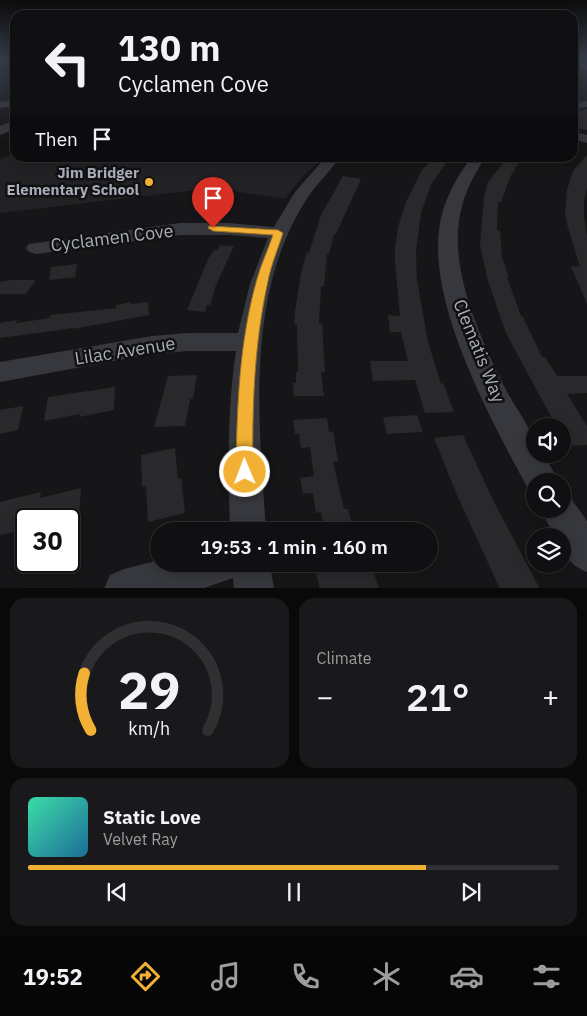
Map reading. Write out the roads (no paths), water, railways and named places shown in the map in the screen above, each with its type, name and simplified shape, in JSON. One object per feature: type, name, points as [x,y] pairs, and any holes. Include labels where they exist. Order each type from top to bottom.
[{"type":"street","points":[[248,522],[244,436],[245,400],[250,342],[263,279],[278,233],[300,195],[329,162]]},
{"type":"street","name":"Clematis Way","points":[[475,162],[460,185],[450,219],[448,242],[459,308],[485,375],[523,451],[537,473]]},
{"type":"street","name":"Cyclamen Cove","points":[[36,248],[180,229],[229,229],[278,233]]},
{"type":"street","name":"Lilac Avenue","points":[[0,372],[152,345],[188,342],[250,342]]},
{"type":"street","points":[[564,518],[587,553]]},
{"type":"street","points":[[124,588],[189,572]]},
{"type":"street","points":[[252,572],[254,588]]},
{"type":"place","name":"Jim Bridger Elementary School","points":[[149,182]]}]
